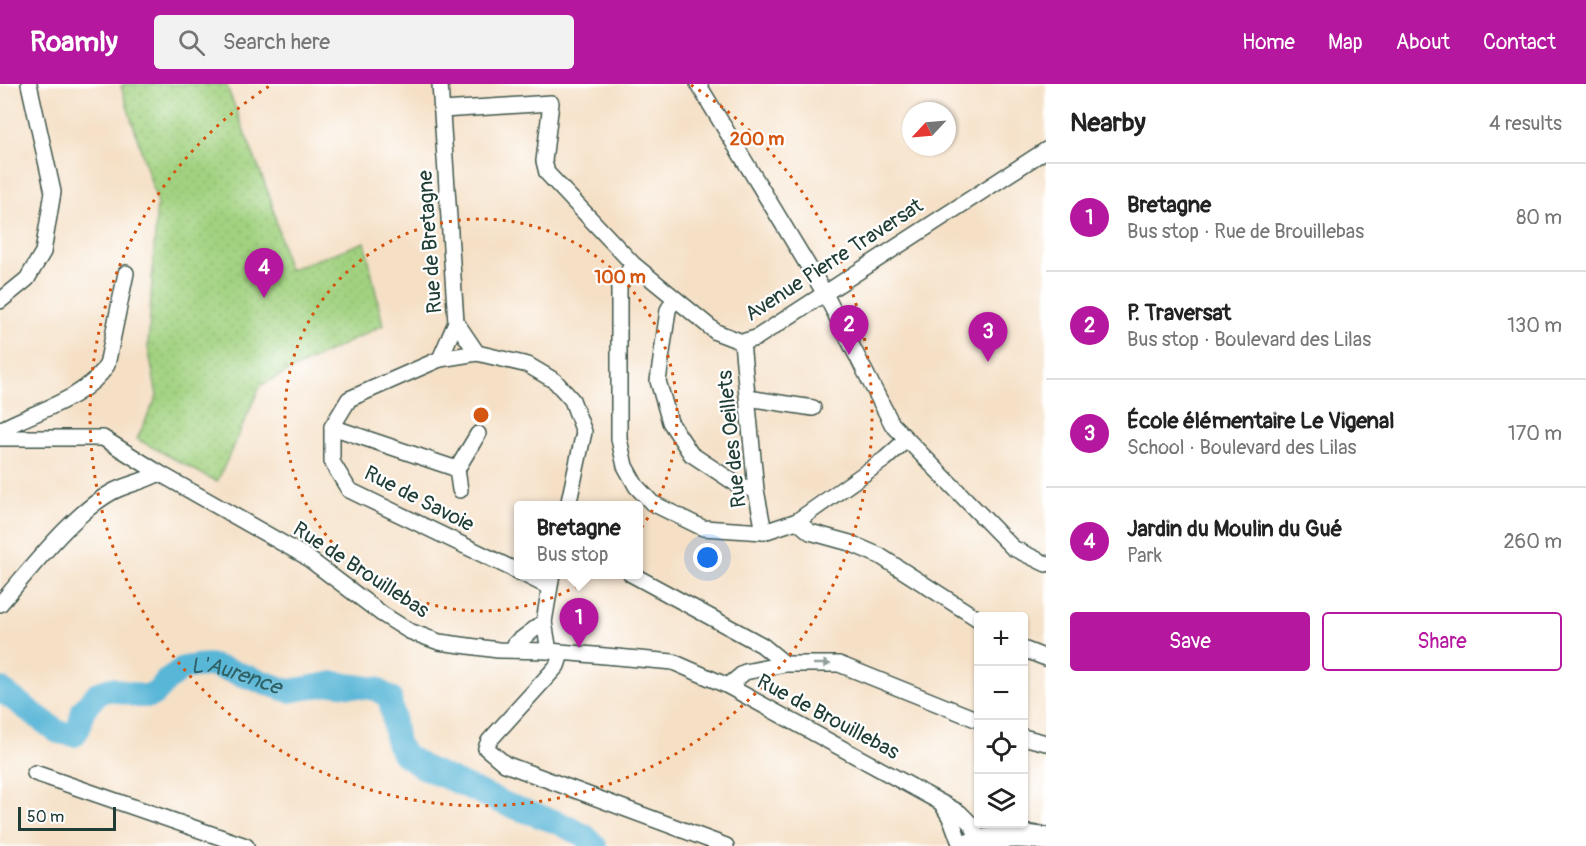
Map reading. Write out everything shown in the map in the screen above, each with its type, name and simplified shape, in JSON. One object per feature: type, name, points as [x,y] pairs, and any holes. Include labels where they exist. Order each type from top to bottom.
[{"type":"main road","points":[[972,845],[1023,835],[1046,839]]},
{"type":"street","points":[[0,301],[27,279],[43,252],[53,192],[29,84]]},
{"type":"street","name":"Rue de Bretagne","points":[[440,84],[456,322],[477,353]]},
{"type":"street","points":[[698,84],[824,292],[892,424],[1013,548],[1046,564]]},
{"type":"street","name":"Avenue Pierre Traversat","points":[[442,110],[551,103],[544,161],[547,173],[633,264],[716,332],[742,342],[756,338],[1046,150]]},
{"type":"street","points":[[633,264],[619,285],[619,439],[625,466],[636,486],[652,503],[703,528],[764,532],[797,521],[885,459],[906,440]]},
{"type":"street","points":[[0,430],[85,390],[100,376],[107,365],[126,273]]},
{"type":"street","points":[[674,299],[668,310],[658,381],[670,422],[690,454],[741,487],[756,490]]},
{"type":"street","points":[[440,359],[456,322]]},
{"type":"street","name":"Rue des Oeillets","points":[[742,342],[756,490],[764,532]]},
{"type":"street","points":[[457,469],[332,427],[349,399],[440,359],[477,353],[528,365],[555,381],[572,400],[584,432],[569,501]]},
{"type":"street","points":[[748,398],[813,408]]},
{"type":"street","name":"Rue de Savoie","points":[[332,427],[332,462],[349,490],[514,570]]},
{"type":"street","points":[[460,490],[457,469],[478,434]]},
{"type":"street","name":"Rue de Brouillebas","points":[[0,438],[103,438],[159,473],[305,556],[382,614],[409,631],[439,642],[498,650],[555,652],[673,662],[728,686],[960,813],[972,825],[972,845]]},
{"type":"street","points":[[0,604],[57,538],[89,509],[112,492],[159,473]]},
{"type":"street","points":[[797,521],[810,532],[850,543],[880,556],[974,617]]},
{"type":"street","points":[[640,579],[762,645],[785,664]]},
{"type":"street","points":[[550,581],[544,622],[555,652],[556,666],[489,741],[486,748],[506,764],[726,846]]},
{"type":"street","points":[[514,650],[515,644],[544,622]]},
{"type":"street","points":[[1028,651],[1046,658]]},
{"type":"street","points":[[728,686],[745,672],[785,664],[839,664],[974,718]]},
{"type":"street","points":[[1028,738],[1046,743]]},
{"type":"street","points":[[35,774],[246,846]]},
{"type":"green space","points":[[126,84],[226,84],[271,200],[288,270],[365,242],[383,325],[261,385],[217,482],[137,439],[157,396],[148,347],[157,201],[121,86]]},
{"type":"water","points":[[209,665],[288,691],[334,683],[376,689],[390,698],[397,743],[404,754],[423,767],[508,805],[559,823],[585,836],[595,846],[589,846],[570,832],[504,811],[412,768],[394,752],[385,719],[384,699],[381,696],[334,687],[298,696],[286,696],[219,671],[199,669],[184,675],[156,698],[149,700],[113,694],[104,696],[87,711],[81,735],[69,743],[43,728],[0,697],[0,689],[58,732],[74,735],[86,707],[100,693],[112,690],[136,696],[149,696],[157,692],[166,680],[176,673],[191,667]]},
{"type":"waterway","name":"L'Aurence","points":[[0,689],[58,732],[74,735],[79,728],[83,710],[98,693],[111,689],[139,696],[150,696],[183,668],[196,666],[209,665],[289,691],[334,683],[376,689],[390,698],[397,743],[404,754],[423,767],[508,805],[559,823],[585,836],[595,846]]},
{"type":"place","name":"Jardin du Moulin du Gué","points":[[264,298]]},
{"type":"place","name":"P. Traversat","points":[[849,355]]},
{"type":"place","name":"École élémentaire Le Vigenal","points":[[988,362]]},
{"type":"place","name":"Bretagne","points":[[579,648]]}]
